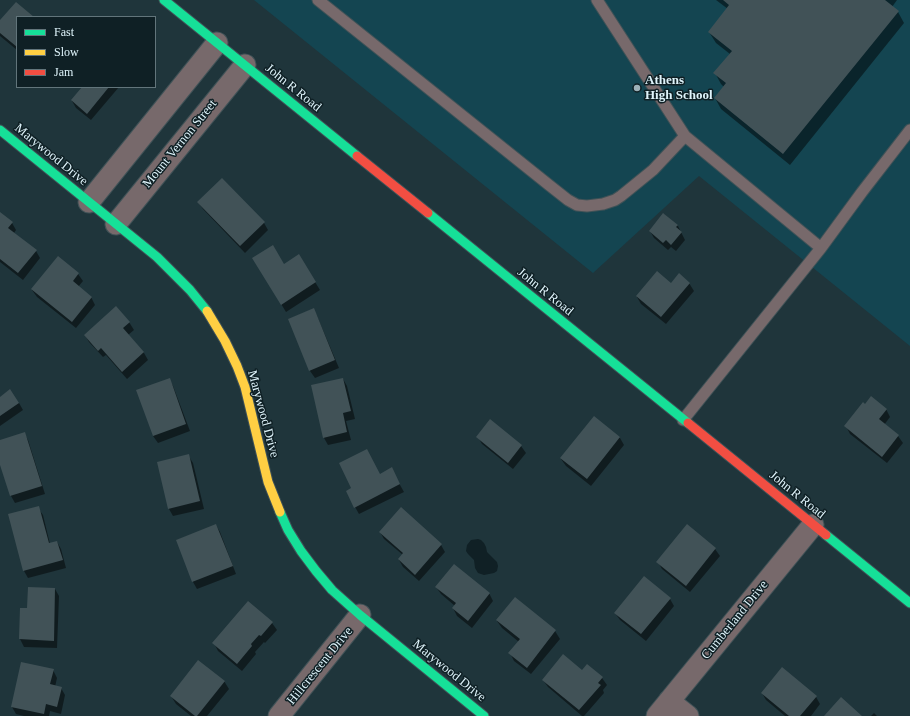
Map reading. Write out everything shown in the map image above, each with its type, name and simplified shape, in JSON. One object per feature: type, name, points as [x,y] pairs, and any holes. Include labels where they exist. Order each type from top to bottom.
[{"type":"main road","name":"John R Road","points":[[164,0],[910,603]]},
{"type":"main road","name":"Marywood Drive","points":[[0,130],[157,257],[203,305],[228,347],[245,387],[268,482],[288,530],[301,551],[332,590],[360,616],[484,716]]},
{"type":"street","points":[[89,202],[217,43]]},
{"type":"street","name":"Mount Vernon Street","points":[[116,224],[245,65]]},
{"type":"street","name":"Cumberland Drive","points":[[663,708],[813,525]]},
{"type":"street","name":"Hillcrescent Drive","points":[[279,716],[360,616]]},
{"type":"street","points":[[663,708],[688,716]]},
{"type":"lane","points":[[318,0],[568,200],[577,204],[587,206],[603,204],[615,200],[652,170],[685,136]]},
{"type":"lane","points":[[597,0],[685,136],[822,248]]},
{"type":"lane","points":[[683,420],[822,248],[862,192],[910,130]]},
{"type":"shaded area","name":"Athens High School","points":[[254,0],[910,0],[910,346],[699,176],[593,273]]},
{"type":"shaded area","points":[[478,539],[484,543],[487,552],[497,562],[497,571],[494,573],[484,575],[478,573],[475,568],[474,560],[466,551],[467,545],[471,540]]},
{"type":"building","points":[[723,0],[885,0],[899,11],[783,154],[714,98],[726,83],[713,73],[732,51],[708,32],[729,5]]},
{"type":"building","points":[[16,2],[33,16],[16,16],[16,46],[0,33],[0,20]]},
{"type":"building","points":[[81,88],[108,88],[87,114],[71,100]]},
{"type":"building","points":[[222,178],[265,222],[240,246],[197,202]]},
{"type":"building","points":[[0,212],[13,222],[8,228],[37,250],[18,273],[0,259]]},
{"type":"building","points":[[663,213],[678,225],[676,227],[682,232],[671,245],[666,240],[663,243],[649,231]]},
{"type":"building","points":[[273,245],[284,264],[299,254],[316,282],[281,305],[252,258]]},
{"type":"building","points":[[58,256],[79,273],[73,281],[92,297],[72,322],[31,289]]},
{"type":"building","points":[[657,271],[671,283],[679,273],[690,283],[661,317],[636,296]]},
{"type":"building","points":[[116,306],[130,322],[123,328],[144,352],[122,372],[101,348],[98,351],[84,335]]},
{"type":"building","points":[[314,308],[335,360],[309,371],[288,319]]},
{"type":"building","points":[[170,378],[186,424],[153,436],[136,390]]},
{"type":"building","points":[[343,378],[351,411],[343,413],[347,432],[323,438],[311,385]]},
{"type":"building","points":[[10,389],[19,403],[0,416],[0,397]]},
{"type":"building","points":[[871,396],[887,409],[879,419],[899,435],[882,457],[844,426],[863,402],[865,404]]},
{"type":"building","points":[[594,416],[620,437],[587,479],[560,458]]},
{"type":"building","points":[[490,419],[522,445],[508,463],[476,437]]},
{"type":"building","points":[[25,432],[42,486],[10,496],[0,465],[0,440]]},
{"type":"building","points":[[367,449],[380,474],[392,467],[400,484],[354,508],[346,491],[351,488],[339,463]]},
{"type":"building","points":[[189,454],[200,501],[168,509],[157,462]]},
{"type":"building","points":[[39,506],[49,543],[57,541],[63,560],[23,571],[8,514]]},
{"type":"building","points":[[401,507],[442,544],[415,575],[398,559],[403,553],[379,532]]},
{"type":"building","points":[[216,524],[233,566],[192,582],[176,540]]},
{"type":"building","points":[[687,524],[716,548],[686,586],[656,562]]},
{"type":"building","points":[[454,564],[490,593],[468,621],[452,608],[456,603],[435,587]]},
{"type":"building","points":[[644,576],[671,598],[641,634],[614,613]]},
{"type":"building","points":[[28,587],[55,588],[54,641],[19,639],[20,608],[27,608]]},
{"type":"building","points":[[515,597],[556,630],[527,668],[508,653],[520,639],[496,620]]},
{"type":"building","points":[[248,601],[273,622],[261,636],[259,635],[251,644],[252,646],[237,664],[212,643]]},
{"type":"building","points":[[563,654],[582,670],[587,664],[603,677],[598,683],[601,685],[579,710],[542,680]]},
{"type":"building","points":[[198,660],[225,681],[197,716],[195,716],[170,696]]},
{"type":"building","points":[[21,662],[54,669],[50,684],[62,687],[57,707],[46,704],[44,714],[11,707]]},
{"type":"building","points":[[782,667],[817,696],[800,716],[789,716],[761,693]]},
{"type":"building","points":[[841,697],[862,716],[824,716]]},
{"type":"traffic: fast","points":[[164,0],[357,156]]},
{"type":"traffic: fast","points":[[0,130],[157,257],[190,290],[207,311]]},
{"type":"traffic: fast","points":[[428,213],[688,423]]},
{"type":"traffic: fast","points":[[280,512],[288,530],[301,551],[332,590],[360,615],[484,716]]},
{"type":"traffic: fast","points":[[826,535],[910,603]]},
{"type":"traffic: slow","points":[[207,311],[225,341],[245,387],[268,482],[280,512]]},
{"type":"traffic: jam","points":[[357,156],[428,213]]},
{"type":"traffic: jam","points":[[688,423],[826,535]]},
{"type":"place","name":"Athens High School","points":[[637,88]]}]
